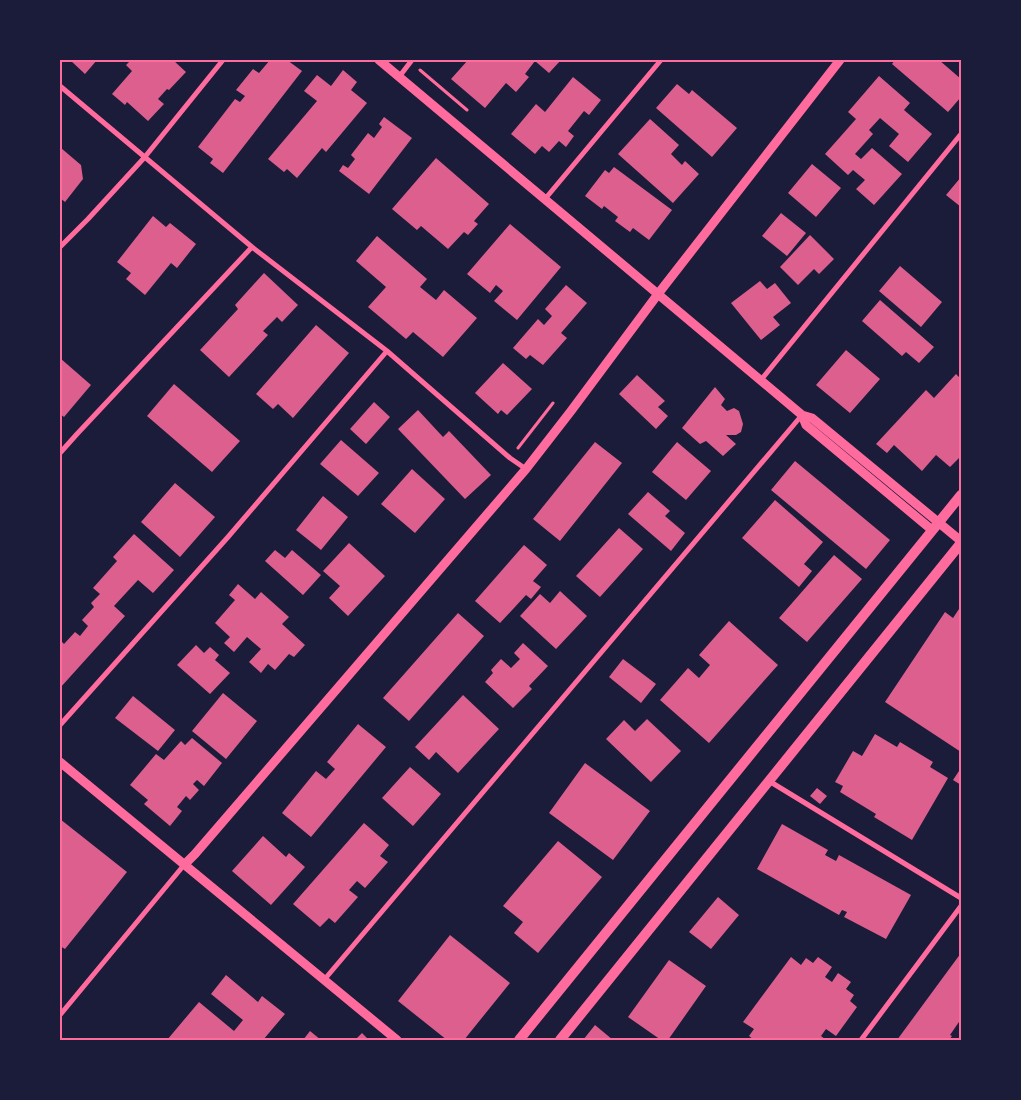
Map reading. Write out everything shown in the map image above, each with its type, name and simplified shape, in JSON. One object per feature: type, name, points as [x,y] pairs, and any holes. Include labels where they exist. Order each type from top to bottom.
[{"type":"main road","points":[[519,1040],[961,495]]},
{"type":"main road","points":[[560,1040],[961,542]]},
{"type":"street","points":[[60,247],[144,158],[223,60]]},
{"type":"street","points":[[379,60],[802,415],[812,418],[935,526],[961,542]]},
{"type":"street","points":[[399,77],[412,60]]},
{"type":"street","points":[[545,199],[661,60]]},
{"type":"street","points":[[60,1015],[184,864],[195,854],[526,469],[658,294],[840,60]]},
{"type":"street","points":[[60,86],[252,247],[387,351],[510,458],[526,469]]},
{"type":"street","points":[[761,380],[961,134]]},
{"type":"street","points":[[60,454],[252,247]]},
{"type":"street","points":[[60,724],[228,537],[387,351]]},
{"type":"street","points":[[324,980],[802,415]]},
{"type":"street","points":[[60,762],[396,1040]]},
{"type":"street","points":[[768,781],[961,898]]},
{"type":"street","points":[[861,1040],[961,906]]},
{"type":"path","points":[[510,458],[558,398]]},
{"type":"building","points":[[70,60],[97,60],[85,74]]},
{"type":"building","points":[[131,60],[173,60],[186,72],[158,99],[164,104],[148,121],[127,102],[125,105],[112,94],[132,71],[126,65]]},
{"type":"building","points":[[270,60],[287,60],[302,71],[223,173],[210,163],[213,159],[198,147],[235,99],[240,102],[245,96],[236,90],[253,69],[259,73]]},
{"type":"building","points":[[468,60],[561,60],[549,73],[535,61],[525,74],[529,77],[516,92],[506,83],[485,108],[451,79]]},
{"type":"building","points":[[895,60],[939,60],[961,79],[961,97],[948,112],[892,64]]},
{"type":"building","points":[[343,70],[357,82],[351,90],[367,103],[326,152],[322,148],[297,178],[287,169],[284,172],[268,159],[317,101],[304,91],[317,75],[331,86]]},
{"type":"building","points":[[879,76],[910,103],[904,110],[932,134],[908,162],[889,146],[899,134],[880,118],[869,130],[873,134],[855,154],[861,159],[872,148],[902,174],[874,205],[856,189],[865,180],[853,170],[848,175],[825,154],[856,119],[848,112]]},
{"type":"building","points":[[573,77],[601,100],[589,115],[584,111],[568,131],[574,136],[566,147],[559,141],[549,152],[542,146],[535,154],[511,134],[536,104],[545,112]]},
{"type":"building","points":[[677,84],[689,94],[692,90],[737,128],[712,157],[656,108]]},
{"type":"building","points":[[384,117],[412,138],[369,194],[339,171],[343,165],[348,168],[355,159],[351,155],[368,133],[374,138],[382,127],[379,124]]},
{"type":"building","points":[[650,119],[679,145],[671,154],[682,165],[685,161],[699,174],[673,203],[618,154]]},
{"type":"building","points":[[61,148],[81,165],[83,179],[65,202],[60,198]]},
{"type":"building","points":[[436,158],[489,204],[474,221],[478,224],[468,235],[464,232],[448,249],[421,226],[417,230],[392,209]]},
{"type":"building","points":[[812,164],[841,188],[816,217],[788,193]]},
{"type":"building","points":[[614,167],[672,210],[649,240],[633,228],[630,232],[615,221],[618,217],[604,206],[602,209],[585,196],[605,170],[609,173]]},
{"type":"building","points":[[961,177],[961,207],[946,195]]},
{"type":"building","points":[[781,213],[806,233],[787,256],[762,236]]},
{"type":"building","points":[[153,216],[166,227],[170,223],[196,244],[177,268],[171,263],[145,295],[126,279],[131,273],[117,262]]},
{"type":"building","points":[[510,224],[561,267],[517,320],[494,301],[503,291],[496,285],[490,293],[467,274]]},
{"type":"building","points":[[810,235],[834,259],[819,274],[814,269],[798,285],[780,267]]},
{"type":"building","points":[[377,236],[427,279],[420,287],[436,300],[444,290],[477,318],[443,357],[413,332],[406,339],[368,307],[386,287],[356,261]]},
{"type":"building","points":[[900,266],[942,302],[921,327],[879,291]]},
{"type":"building","points":[[264,273],[298,305],[282,322],[277,317],[263,331],[268,335],[229,377],[200,350],[238,309],[235,305]]},
{"type":"building","points":[[760,281],[767,289],[775,283],[791,303],[773,317],[780,325],[761,340],[731,303]]},
{"type":"building","points":[[566,285],[587,303],[561,333],[567,338],[543,365],[530,355],[526,359],[513,348],[538,319],[544,325],[552,316],[545,309]]},
{"type":"building","points":[[880,300],[934,347],[919,363],[906,352],[902,356],[862,321]]},
{"type":"building","points":[[316,325],[349,353],[293,418],[278,404],[273,409],[256,394]]},
{"type":"building","points":[[846,350],[880,379],[850,413],[816,385]]},
{"type":"building","points":[[60,358],[91,385],[64,417],[60,414]]},
{"type":"building","points":[[503,363],[532,389],[507,415],[501,410],[498,414],[475,393]]},
{"type":"building","points":[[956,374],[961,379],[961,456],[950,467],[936,455],[922,471],[894,445],[887,453],[876,444],[926,390],[934,398]]},
{"type":"building","points":[[637,375],[665,401],[658,407],[668,416],[656,429],[619,394]]},
{"type":"building","points":[[174,384],[240,441],[212,472],[147,416]]},
{"type":"building","points":[[715,387],[725,399],[721,405],[727,411],[734,408],[739,411],[743,424],[741,432],[736,435],[726,435],[736,444],[723,456],[706,441],[700,444],[682,428]]},
{"type":"building","points":[[374,402],[390,417],[366,444],[350,429]]},
{"type":"building","points":[[418,410],[443,437],[449,431],[491,475],[465,499],[398,429]]},
{"type":"building","points":[[341,440],[379,473],[358,496],[320,464]]},
{"type":"building","points":[[595,442],[622,463],[560,541],[533,519]]},
{"type":"building","points":[[677,442],[711,471],[686,500],[652,472]]},
{"type":"building","points":[[795,461],[890,540],[866,569],[771,490]]},
{"type":"building","points":[[412,469],[445,499],[415,533],[381,504]]},
{"type":"building","points":[[175,483],[215,517],[180,557],[141,522]]},
{"type":"building","points":[[648,492],[670,511],[665,516],[685,533],[671,551],[628,514]]},
{"type":"building","points":[[323,496],[348,517],[321,550],[296,530]]},
{"type":"building","points":[[775,500],[823,542],[804,564],[812,571],[799,587],[742,538]]},
{"type":"building","points":[[619,528],[643,549],[600,597],[576,576]]},
{"type":"building","points":[[134,534],[174,570],[153,593],[138,580],[114,606],[125,616],[60,688],[60,640],[64,644],[75,632],[80,636],[88,626],[82,620],[94,607],[91,603],[100,594],[93,588],[117,561],[113,557]]},
{"type":"building","points":[[349,543],[385,576],[348,616],[329,598],[340,586],[323,571]]},
{"type":"building","points":[[524,545],[547,565],[533,581],[541,587],[531,599],[526,595],[500,623],[475,601]]},
{"type":"building","points":[[275,550],[285,558],[292,550],[321,575],[303,595],[265,561]]},
{"type":"building","points":[[834,555],[862,579],[807,642],[779,618]]},
{"type":"building","points":[[238,584],[255,599],[261,592],[289,617],[282,624],[305,645],[294,657],[289,654],[275,670],[268,664],[261,673],[249,662],[261,649],[247,637],[234,652],[224,643],[230,637],[215,623],[235,600],[229,595]]},
{"type":"building","points":[[560,591],[587,616],[556,649],[520,616],[540,594],[550,603]]},
{"type":"building","points":[[961,606],[961,752],[885,702],[945,612],[953,618]]},
{"type":"building","points":[[458,613],[484,636],[409,721],[383,698]]},
{"type":"building","points":[[729,621],[778,665],[709,743],[660,700],[688,668],[699,678],[710,665],[699,655]]},
{"type":"building","points":[[523,643],[548,666],[529,686],[532,689],[513,708],[485,682],[493,673],[491,670],[501,659],[511,668],[520,659],[514,653]]},
{"type":"building","points":[[196,645],[204,653],[210,647],[219,655],[215,660],[230,673],[210,694],[177,665]]},
{"type":"building","points":[[623,659],[656,684],[641,703],[609,677]]},
{"type":"building","points":[[223,693],[257,721],[226,759],[192,731]]},
{"type":"building","points":[[463,695],[499,729],[458,773],[436,752],[429,760],[415,747]]},
{"type":"building","points":[[133,696],[175,730],[158,751],[115,718]]},
{"type":"building","points":[[647,719],[681,751],[651,782],[606,739],[624,720],[635,731]]},
{"type":"building","points":[[358,724],[386,747],[311,837],[282,813],[316,771],[326,779],[335,769],[327,762]]},
{"type":"building","points":[[875,734],[897,747],[900,742],[933,762],[930,767],[948,778],[912,840],[874,817],[876,814],[840,792],[843,786],[835,782],[853,751],[862,756]]},
{"type":"building","points":[[192,738],[222,763],[204,786],[197,780],[193,784],[199,790],[190,800],[186,796],[177,807],[182,811],[170,826],[144,804],[148,800],[130,785],[156,754],[164,760],[181,741],[185,745]]},
{"type":"building","points":[[585,763],[650,811],[613,860],[549,813]]},
{"type":"building","points":[[410,767],[441,794],[413,826],[382,798]]},
{"type":"building","points":[[961,768],[961,785],[953,780]]},
{"type":"building","points":[[817,788],[827,796],[820,804],[810,796]]},
{"type":"building","points":[[60,819],[127,872],[65,949],[60,946]]},
{"type":"building","points":[[364,823],[389,845],[380,856],[388,862],[365,888],[357,881],[349,890],[358,897],[335,923],[329,918],[320,927],[293,904]]},
{"type":"building","points":[[782,824],[828,850],[825,855],[836,861],[839,855],[911,895],[886,939],[844,917],[847,912],[842,910],[839,915],[757,869]]},
{"type":"building","points":[[263,836],[286,857],[289,853],[305,867],[271,905],[232,871]]},
{"type":"building","points":[[558,841],[602,877],[538,953],[514,933],[523,922],[503,906]]},
{"type":"building","points":[[718,897],[739,915],[711,949],[689,932]]},
{"type":"building","points":[[450,935],[510,983],[464,1040],[447,1040],[398,1001]]},
{"type":"building","points":[[961,953],[961,1019],[950,1035],[952,1036],[949,1040],[897,1040]]},
{"type":"building","points":[[791,957],[801,965],[806,958],[813,963],[818,957],[832,967],[825,977],[832,982],[838,973],[851,982],[846,989],[854,995],[850,1001],[857,1007],[836,1036],[826,1029],[821,1036],[826,1040],[754,1040],[749,1036],[754,1029],[743,1022]]},
{"type":"building","points":[[669,960],[706,986],[668,1040],[661,1040],[628,1017]]},
{"type":"building","points":[[226,975],[258,1002],[262,996],[285,1014],[263,1040],[167,1040],[199,1002],[234,1031],[243,1020],[211,994]]},
{"type":"building","points":[[595,1025],[613,1040],[583,1040]]},
{"type":"building","points":[[310,1031],[321,1040],[303,1040]]},
{"type":"building","points":[[362,1033],[369,1040],[355,1040]]}]
